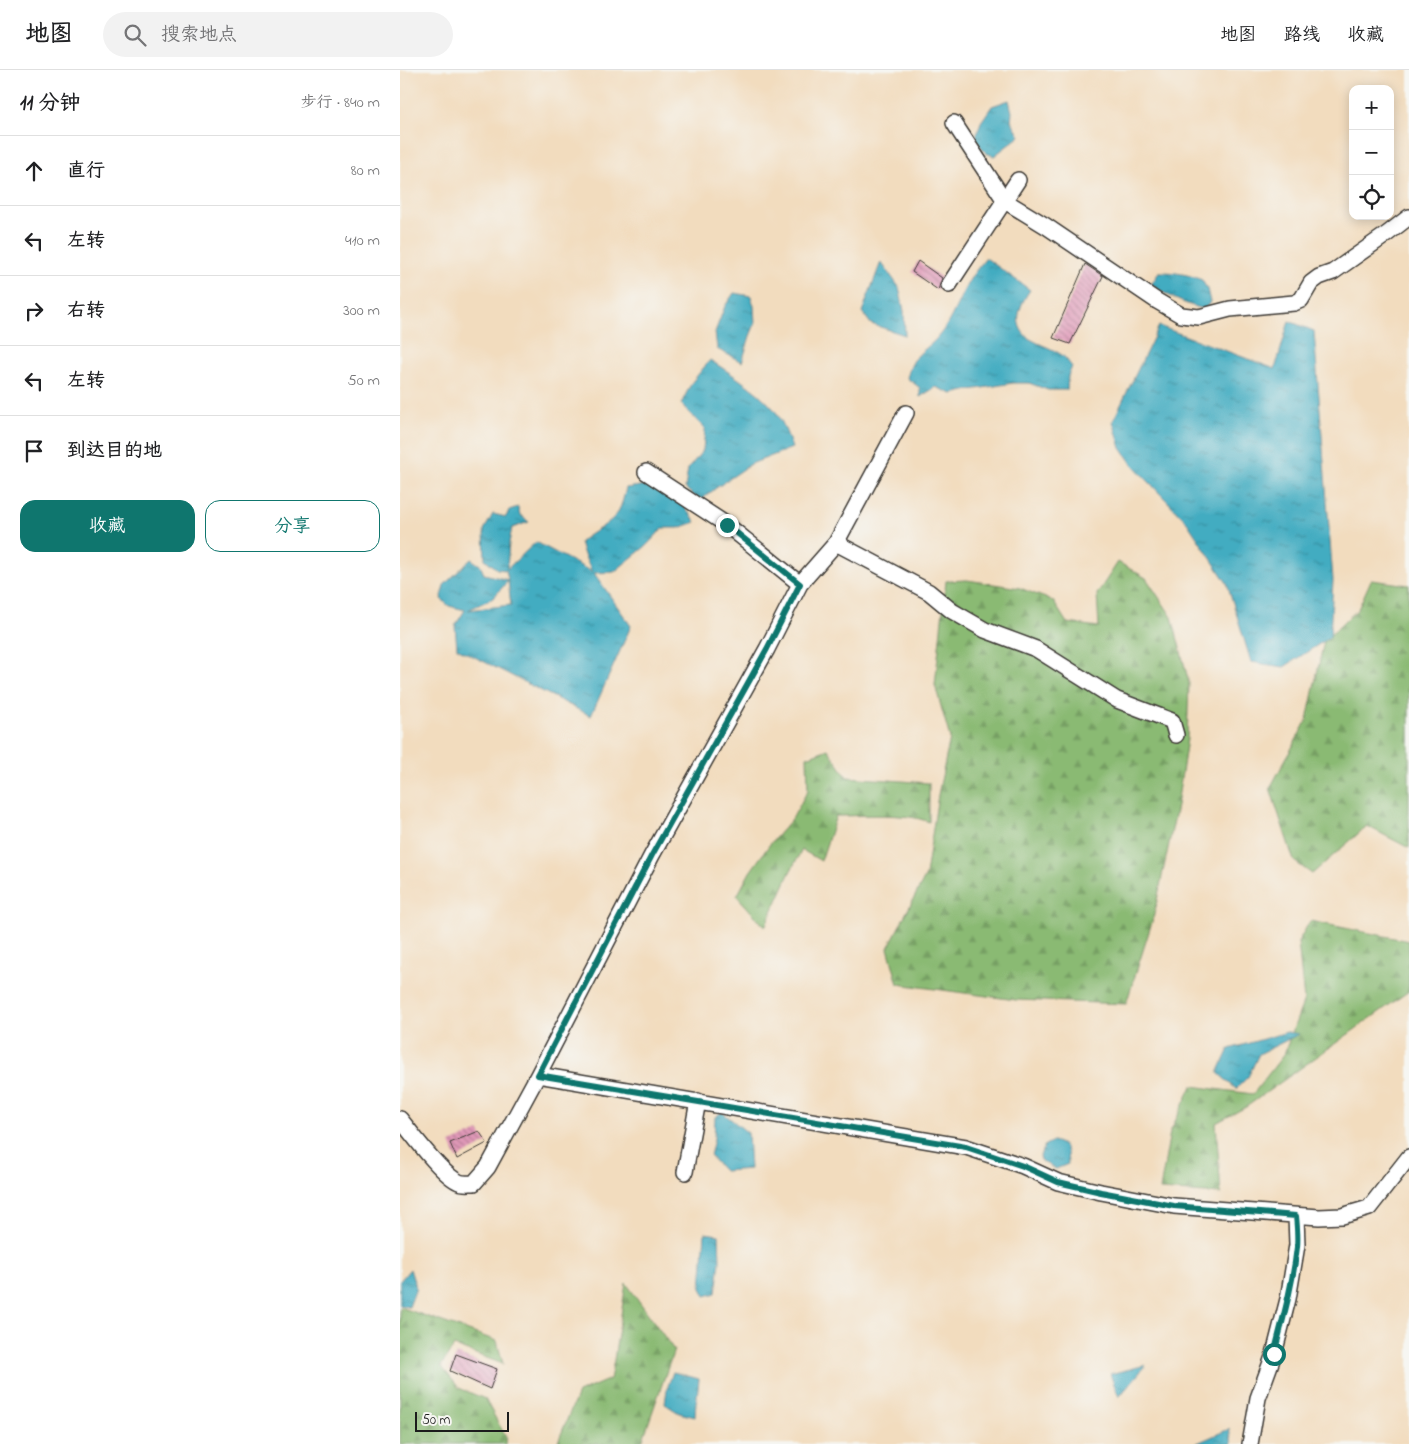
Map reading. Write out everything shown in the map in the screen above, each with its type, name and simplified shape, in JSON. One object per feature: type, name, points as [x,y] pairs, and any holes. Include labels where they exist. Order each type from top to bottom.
[{"type":"street","points":[[954,123],[1004,201],[1046,226],[1157,301],[1181,315],[1199,317],[1230,309],[1294,303],[1301,300],[1311,283],[1319,277],[1333,272],[1409,217]]},
{"type":"street","points":[[949,285],[1018,180]]},
{"type":"street","points":[[400,1119],[437,1164],[450,1177],[460,1183],[474,1183],[488,1167],[652,855],[767,649],[800,584],[836,544],[906,413]]},
{"type":"street","points":[[646,472],[727,525],[800,584]]},
{"type":"street","points":[[836,544],[929,592],[952,611],[985,630],[1036,649],[1117,700],[1172,721],[1176,735]]},
{"type":"street","points":[[538,1075],[966,1147],[1023,1166],[1058,1182],[1174,1206],[1296,1216],[1342,1216],[1369,1208],[1409,1157]]},
{"type":"street","points":[[685,1172],[698,1101]]},
{"type":"street","points":[[1250,1444],[1258,1398],[1274,1354],[1288,1299],[1297,1245],[1296,1216]]},
{"type":"green space","points":[[1118,562],[1146,578],[1172,617],[1189,683],[1187,739],[1177,806],[1153,919],[1126,1004],[1016,1000],[898,984],[888,948],[926,875],[938,795],[950,738],[935,685],[946,581],[967,580],[1020,588],[1053,601],[1067,623],[1099,627],[1097,594]]},
{"type":"green space","points":[[1371,580],[1409,585],[1409,848],[1367,826],[1312,874],[1294,861],[1270,788],[1307,720],[1324,641],[1358,609]]},
{"type":"green space","points":[[828,749],[847,777],[929,783],[929,822],[896,816],[836,816],[821,861],[802,850],[765,927],[737,896],[750,872],[770,844],[792,819],[808,790],[807,757]]},
{"type":"green space","points":[[1310,921],[1409,941],[1409,991],[1246,1107],[1216,1123],[1221,1194],[1160,1190],[1170,1132],[1192,1086],[1253,1094],[1284,1054],[1304,1000],[1298,942]]},
{"type":"green space","points":[[626,1283],[674,1350],[641,1444],[557,1444],[578,1393],[610,1379]]},
{"type":"green space","points":[[400,1307],[497,1341],[503,1364],[454,1346],[441,1366],[459,1388],[485,1399],[507,1439],[505,1444],[400,1444]]},
{"type":"water","points":[[1009,100],[1012,112],[1011,121],[1020,136],[994,156],[986,153],[975,139],[981,122],[992,106]]},
{"type":"water","points":[[986,258],[1030,290],[1020,309],[1020,328],[1030,339],[1063,356],[1072,367],[1068,376],[1067,390],[1048,390],[1029,383],[1013,383],[952,394],[936,387],[920,397],[920,388],[907,378],[915,359],[943,331],[967,284]]},
{"type":"water","points":[[881,262],[899,287],[904,311],[905,335],[871,324],[862,312]]},
{"type":"water","points":[[1159,272],[1181,274],[1202,280],[1207,289],[1210,302],[1205,309],[1183,303],[1164,293],[1151,285]]},
{"type":"water","points":[[734,293],[751,296],[754,306],[755,324],[742,362],[717,349],[715,332],[725,306]]},
{"type":"water","points":[[1289,321],[1314,331],[1333,580],[1330,637],[1284,667],[1251,662],[1227,583],[1186,521],[1132,464],[1121,448],[1113,421],[1159,326],[1275,369]]},
{"type":"water","points":[[710,360],[766,400],[776,411],[792,448],[751,464],[700,501],[685,488],[688,469],[703,450],[705,429],[681,404],[692,382]]},
{"type":"water","points":[[647,485],[660,487],[681,502],[696,522],[679,528],[663,528],[646,546],[614,572],[594,573],[631,626],[591,716],[457,648],[455,626],[465,610],[449,606],[441,599],[444,585],[471,559],[480,565],[484,574],[508,580],[506,570],[497,569],[485,559],[484,530],[493,514],[506,517],[509,510],[518,507],[520,515],[529,522],[512,528],[507,569],[536,542],[592,572],[580,542],[615,517],[621,506],[626,488]],"holes":[[[508,581],[511,605],[468,610],[493,598]]]},
{"type":"water","points":[[1287,1032],[1299,1034],[1259,1054],[1248,1077],[1236,1089],[1218,1073],[1229,1049]]},
{"type":"water","points":[[722,1112],[748,1133],[750,1169],[724,1171],[710,1156],[714,1139],[715,1117]]},
{"type":"water","points":[[1053,1141],[1062,1144],[1066,1149],[1068,1164],[1056,1169],[1041,1161],[1040,1156],[1045,1145]]},
{"type":"water","points":[[705,1233],[719,1235],[720,1262],[716,1293],[705,1296],[701,1288]]},
{"type":"water","points":[[410,1269],[416,1288],[409,1307],[400,1305],[400,1281]]},
{"type":"water","points":[[1146,1365],[1119,1397],[1110,1374]]},
{"type":"water","points":[[673,1372],[699,1379],[695,1417],[679,1413],[665,1404],[667,1389]]},
{"type":"water","points":[[1229,1429],[1232,1444],[1195,1444]]},
{"type":"building","points":[[918,261],[942,278],[938,290],[912,272]]},
{"type":"building","points":[[1085,264],[1103,276],[1070,344],[1053,338]]},
{"type":"building","points":[[479,1131],[487,1143],[457,1159],[450,1143]]},
{"type":"building","points":[[456,1354],[497,1369],[490,1389],[450,1371]]},
{"type":"route","points":[[727,525],[800,584],[767,649],[652,855],[538,1075],[966,1147],[1023,1166],[1058,1182],[1174,1206],[1296,1216],[1297,1245],[1295,1263],[1274,1354]]}]
